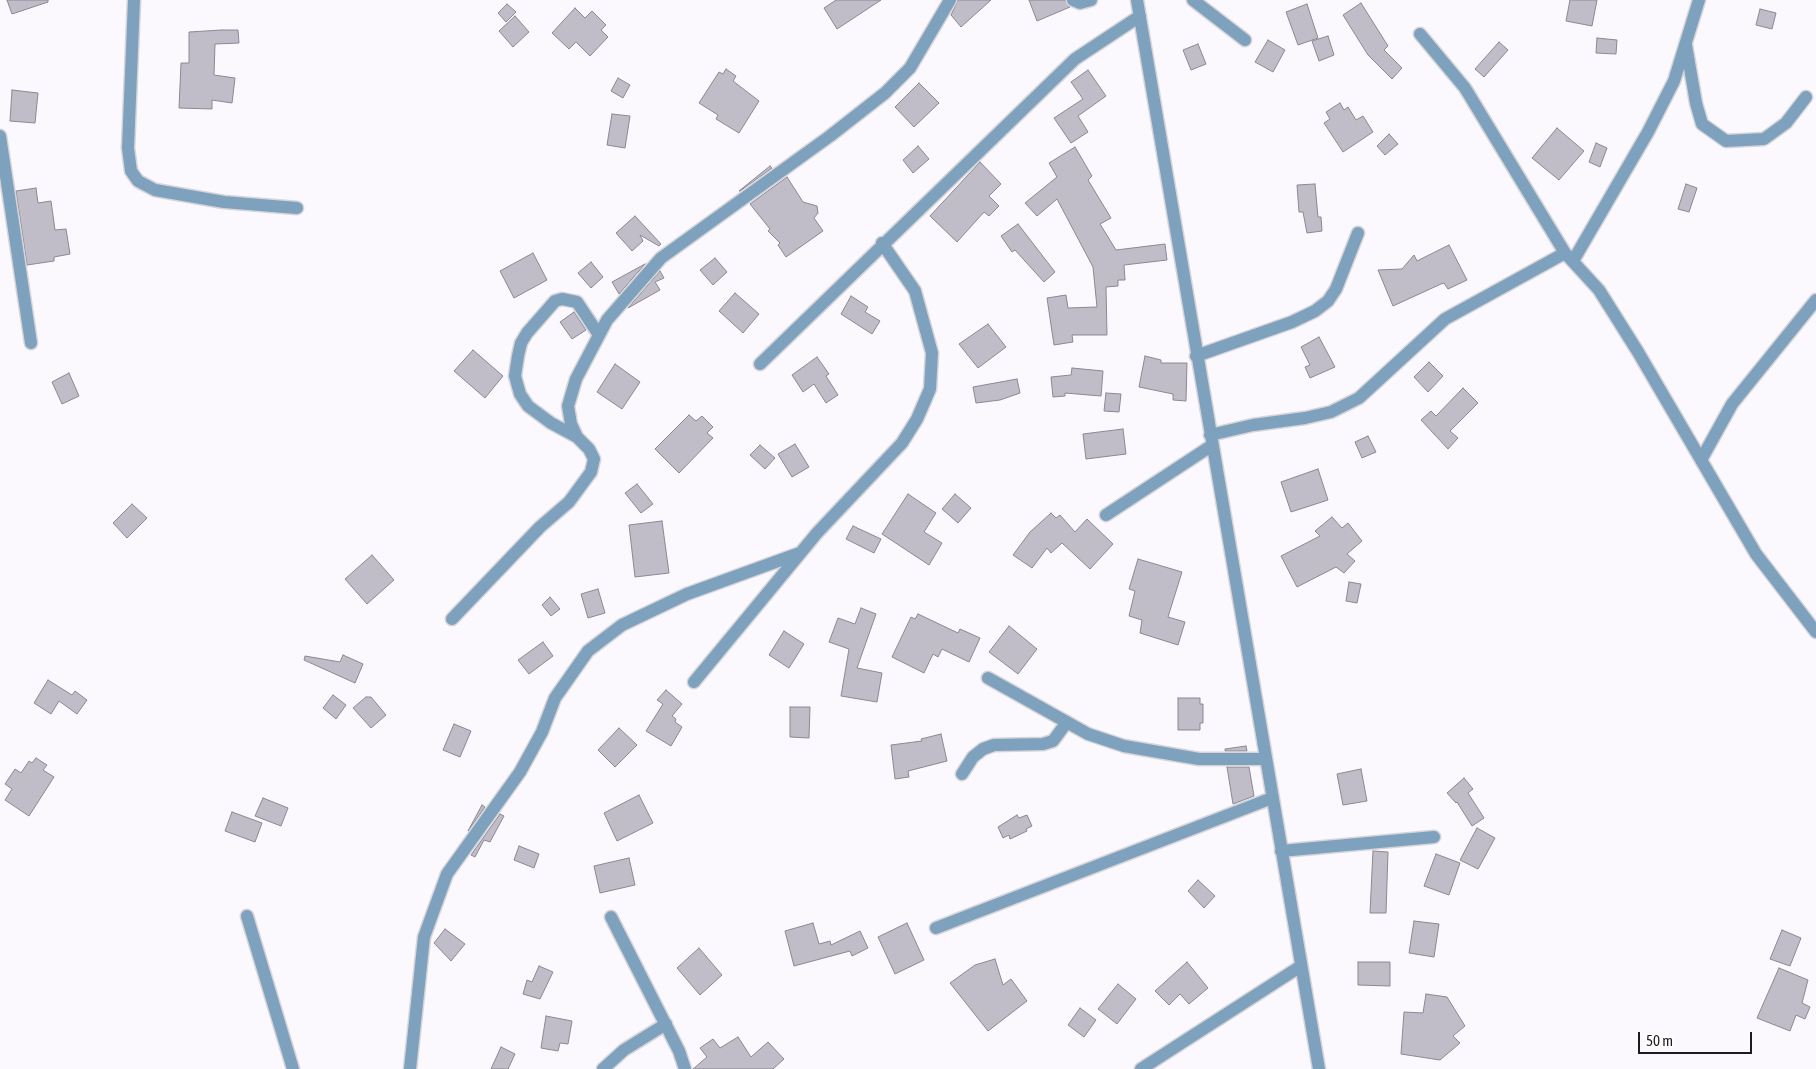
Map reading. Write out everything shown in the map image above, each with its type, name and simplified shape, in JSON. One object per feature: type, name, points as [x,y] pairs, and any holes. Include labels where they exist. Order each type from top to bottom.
[{"type":"street","points":[[134,0],[128,148],[131,171],[138,181],[155,190],[214,200],[297,208]]},
{"type":"street","points":[[577,437],[569,416],[568,406],[576,379],[607,320],[661,258],[830,136],[885,93],[910,68],[950,0]]},
{"type":"street","points":[[1072,0],[1080,3],[1091,0]]},
{"type":"street","points":[[1137,0],[1196,356],[1319,1069]]},
{"type":"street","points":[[1193,0],[1244,40]]},
{"type":"street","points":[[1106,515],[1211,440],[1253,425],[1306,418],[1331,412],[1359,398],[1445,319],[1569,257],[1648,132],[1674,80],[1699,0]]},
{"type":"street","points":[[760,364],[882,243],[1075,59],[1140,16]]},
{"type":"street","points":[[1420,34],[1465,88],[1569,257],[1599,290],[1638,352],[1756,554],[1816,632]]},
{"type":"street","points":[[1686,43],[1696,103],[1702,124],[1711,133],[1726,141],[1764,139],[1786,123],[1806,97]]},
{"type":"street","points":[[0,136],[31,343]]},
{"type":"street","points":[[1196,356],[1292,322],[1315,311],[1328,301],[1336,290],[1358,233]]},
{"type":"street","points":[[694,682],[800,553],[902,443],[917,419],[930,389],[932,353],[916,291],[882,243]]},
{"type":"street","points":[[452,619],[540,527],[569,502],[591,472],[594,459],[589,448],[577,437],[551,423],[528,406],[520,394],[515,376],[521,342],[555,301],[562,299],[577,302],[599,335]]},
{"type":"street","points":[[1701,460],[1732,404],[1816,300]]},
{"type":"street","points":[[410,1069],[424,937],[447,874],[520,772],[542,732],[555,698],[588,652],[622,625],[687,594],[800,553]]},
{"type":"street","points":[[988,678],[1067,722],[1106,740],[1157,753],[1198,759],[1265,759]]},
{"type":"street","points":[[962,774],[973,757],[983,749],[994,745],[1048,742],[1058,736],[1067,722]]},
{"type":"street","points":[[936,928],[1272,798]]},
{"type":"street","points":[[1281,852],[1434,837]]},
{"type":"street","points":[[246,916],[293,1069]]},
{"type":"street","points":[[611,917],[666,1024],[685,1069]]},
{"type":"street","points":[[1141,1069],[1301,966]]},
{"type":"street","points":[[603,1069],[624,1050],[666,1024]]},
{"type":"building","points":[[7,0],[48,0],[48,2],[12,14]]},
{"type":"building","points":[[836,0],[881,0],[837,29],[824,8]]},
{"type":"building","points":[[958,0],[991,0],[961,27],[951,15]]},
{"type":"building","points":[[1029,0],[1065,0],[1070,7],[1037,21]]},
{"type":"building","points":[[1570,0],[1597,0],[1592,26],[1566,21]]},
{"type":"building","points":[[1361,3],[1388,46],[1384,50],[1402,68],[1392,79],[1368,55],[1343,15]]},
{"type":"building","points":[[507,4],[516,12],[506,22],[498,13]]},
{"type":"building","points":[[1307,4],[1318,38],[1298,45],[1286,12]]},
{"type":"building","points":[[575,8],[585,18],[592,11],[606,25],[601,30],[608,37],[590,56],[576,42],[569,49],[552,33]]},
{"type":"building","points":[[1760,9],[1776,13],[1772,29],[1756,25]]},
{"type":"building","points":[[515,16],[529,32],[513,47],[499,31]]},
{"type":"building","points":[[238,30],[239,43],[215,44],[214,75],[235,78],[232,103],[212,100],[212,109],[179,108],[181,63],[189,63],[189,32]]},
{"type":"building","points":[[1328,36],[1334,55],[1319,61],[1312,41]]},
{"type":"building","points":[[1597,38],[1617,40],[1616,54],[1596,53]]},
{"type":"building","points":[[1268,40],[1285,50],[1273,72],[1255,62]]},
{"type":"building","points":[[1499,42],[1508,50],[1484,77],[1475,69]]},
{"type":"building","points":[[1198,44],[1206,64],[1191,70],[1183,50]]},
{"type":"building","points":[[726,69],[736,76],[733,81],[759,101],[739,133],[716,119],[718,115],[699,103],[719,72],[723,74]]},
{"type":"building","points":[[1088,70],[1106,96],[1078,116],[1088,132],[1071,143],[1054,118],[1083,99],[1071,82]]},
{"type":"building","points":[[618,78],[630,85],[623,98],[611,91]]},
{"type":"building","points":[[919,83],[939,103],[914,127],[895,107]]},
{"type":"building","points":[[12,90],[38,93],[35,123],[10,121]]},
{"type":"building","points":[[1340,103],[1344,110],[1348,107],[1356,120],[1363,116],[1373,132],[1343,152],[1324,123],[1330,119],[1326,112]]},
{"type":"building","points":[[612,114],[630,116],[625,148],[607,145]]},
{"type":"building","points":[[1557,128],[1584,151],[1559,180],[1532,158]]},
{"type":"building","points":[[1389,134],[1398,144],[1385,155],[1377,146]]},
{"type":"building","points":[[1596,143],[1607,148],[1600,167],[1589,162]]},
{"type":"building","points":[[918,146],[929,159],[913,173],[903,160]]},
{"type":"building","points":[[1075,147],[1092,176],[1088,180],[1111,218],[1100,224],[1116,250],[1165,244],[1167,260],[1124,265],[1125,280],[1118,280],[1118,286],[1106,287],[1107,335],[1072,335],[1073,342],[1054,345],[1047,298],[1066,295],[1068,308],[1097,307],[1093,267],[1057,199],[1037,216],[1025,203],[1057,177],[1049,163]]},
{"type":"building","points":[[980,162],[1001,184],[989,196],[999,206],[989,216],[984,212],[957,242],[930,216]]},
{"type":"building","points":[[770,166],[772,168],[739,191]]},
{"type":"building","points":[[787,177],[803,202],[817,206],[818,213],[814,218],[823,231],[786,257],[778,245],[780,243],[768,231],[770,229],[750,204]]},
{"type":"building","points":[[1315,184],[1318,217],[1321,217],[1322,231],[1307,233],[1303,212],[1299,212],[1297,185]]},
{"type":"building","points":[[1686,184],[1697,188],[1689,212],[1678,209]]},
{"type":"building","points":[[36,188],[38,203],[51,201],[55,230],[66,229],[70,254],[54,257],[54,261],[27,265],[16,191]]},
{"type":"building","points":[[635,216],[661,244],[659,246],[640,235],[643,241],[632,251],[616,233]]},
{"type":"building","points":[[1018,224],[1055,272],[1044,282],[1015,250],[1012,252],[1001,236]]},
{"type":"building","points":[[1449,245],[1467,280],[1448,289],[1444,283],[1441,284],[1393,306],[1378,270],[1402,269],[1414,255],[1417,261]]},
{"type":"building","points":[[533,253],[547,280],[514,298],[500,271]]},
{"type":"building","points":[[715,258],[727,272],[713,285],[700,270]]},
{"type":"building","points":[[591,262],[603,277],[591,288],[578,273]]},
{"type":"building","points":[[645,264],[619,294],[612,282]]},
{"type":"building","points":[[660,271],[664,278],[655,282],[660,290],[628,308]]},
{"type":"building","points":[[735,293],[759,314],[743,333],[719,311]]},
{"type":"building","points":[[851,296],[868,307],[865,312],[880,321],[872,334],[841,314]]},
{"type":"building","points":[[574,312],[586,330],[572,339],[560,322]]},
{"type":"building","points":[[988,324],[1006,347],[978,368],[959,344]]},
{"type":"building","points":[[1319,337],[1335,367],[1310,378],[1305,367],[1310,365],[1301,347]]},
{"type":"building","points":[[473,350],[503,376],[485,398],[454,371]]},
{"type":"building","points":[[1145,356],[1161,360],[1161,363],[1187,363],[1186,401],[1173,400],[1173,394],[1139,387]]},
{"type":"building","points":[[817,357],[829,374],[826,376],[838,395],[826,403],[814,384],[803,392],[792,375]]},
{"type":"building","points":[[1429,362],[1443,376],[1428,392],[1414,377]]},
{"type":"building","points":[[615,364],[640,382],[622,409],[597,392]]},
{"type":"building","points":[[1072,368],[1103,371],[1101,396],[1065,393],[1065,396],[1053,397],[1051,377],[1071,375]]},
{"type":"building","points":[[69,373],[79,396],[62,404],[52,382]]},
{"type":"building","points":[[1017,379],[1020,393],[1000,400],[976,403],[973,387]]},
{"type":"building","points":[[1463,388],[1478,403],[1450,431],[1458,438],[1448,449],[1421,420],[1431,411],[1436,416]]},
{"type":"building","points":[[1106,393],[1121,394],[1119,412],[1104,411]]},
{"type":"building","points":[[689,415],[696,421],[702,416],[713,427],[707,433],[713,438],[679,473],[655,449]]},
{"type":"building","points":[[1123,429],[1126,454],[1086,459],[1083,434]]},
{"type":"building","points":[[1368,436],[1376,452],[1362,458],[1355,442]]},
{"type":"building","points":[[795,444],[809,467],[792,477],[778,454]]},
{"type":"building","points":[[760,445],[775,458],[765,469],[750,455]]},
{"type":"building","points":[[1318,469],[1328,500],[1291,512],[1281,482]]},
{"type":"building","points":[[637,484],[653,504],[641,513],[625,493]]},
{"type":"building","points":[[908,494],[936,513],[924,532],[942,543],[929,565],[882,534]]},
{"type":"building","points":[[955,494],[971,508],[958,523],[942,509]]},
{"type":"building","points":[[132,504],[147,518],[127,538],[113,523]]},
{"type":"building","points":[[1051,513],[1056,518],[1060,515],[1075,532],[1087,519],[1113,544],[1090,569],[1062,543],[1051,553],[1047,548],[1032,568],[1013,555],[1030,532]]},
{"type":"building","points":[[1332,517],[1342,528],[1348,523],[1362,541],[1347,554],[1355,561],[1344,573],[1336,567],[1297,587],[1281,556],[1320,536],[1315,531]]},
{"type":"building","points":[[662,521],[669,573],[635,577],[629,525]]},
{"type":"building","points":[[853,526],[881,539],[874,553],[846,539]]},
{"type":"building","points":[[372,555],[394,580],[367,604],[345,579]]},
{"type":"building","points":[[1138,559],[1182,572],[1168,617],[1185,622],[1178,645],[1140,633],[1142,620],[1129,616],[1135,591],[1129,589]]},
{"type":"building","points":[[1349,582],[1361,584],[1357,603],[1346,601]]},
{"type":"building","points":[[598,589],[605,613],[588,618],[581,594]]},
{"type":"building","points":[[550,597],[560,609],[551,616],[542,605]]},
{"type":"building","points":[[861,608],[876,614],[857,668],[882,673],[877,702],[841,696],[849,649],[829,642],[838,618],[855,624]]},
{"type":"building","points":[[918,614],[958,633],[960,629],[980,638],[969,662],[942,649],[938,657],[933,654],[924,673],[892,657],[911,617],[915,619]]},
{"type":"building","points":[[1009,626],[1037,649],[1018,674],[989,652]]},
{"type":"building","points":[[784,631],[804,644],[789,668],[769,655]]},
{"type":"building","points":[[543,642],[553,656],[529,674],[518,660]]},
{"type":"building","points":[[343,655],[363,664],[355,683],[304,660],[305,656],[340,662]]},
{"type":"building","points":[[48,680],[72,695],[75,691],[87,700],[77,714],[59,701],[51,714],[34,703]]},
{"type":"building","points":[[666,690],[682,704],[672,716],[676,719],[675,722],[682,727],[671,746],[646,731],[663,704],[657,700]]},
{"type":"building","points":[[333,695],[346,705],[336,719],[323,708]]},
{"type":"building","points":[[366,697],[371,697],[386,715],[371,728],[353,708]]},
{"type":"building","points":[[1178,698],[1200,698],[1200,704],[1203,704],[1203,723],[1200,723],[1200,730],[1178,730]]},
{"type":"building","points":[[790,707],[810,707],[809,738],[790,737]]},
{"type":"building","points":[[454,724],[471,731],[460,757],[443,750]]},
{"type":"building","points":[[619,728],[637,745],[615,767],[598,750]]},
{"type":"building","points":[[941,734],[947,761],[908,771],[909,777],[895,779],[891,745],[922,741],[921,739]]},
{"type":"building","points":[[1246,746],[1247,751],[1225,751],[1225,749]]},
{"type":"building","points":[[36,758],[47,765],[43,770],[54,777],[29,816],[5,800],[12,789],[5,784],[15,769],[21,773],[29,761],[32,763]]},
{"type":"building","points":[[1227,767],[1249,767],[1254,796],[1233,804]]},
{"type":"building","points":[[1361,769],[1367,801],[1343,805],[1337,774]]},
{"type":"building","points":[[1464,778],[1473,789],[1468,793],[1484,818],[1472,826],[1457,802],[1447,793]]},
{"type":"building","points":[[639,795],[653,823],[617,841],[604,813]]},
{"type":"building","points":[[263,798],[288,808],[281,826],[255,816]]},
{"type":"building","points":[[482,805],[485,807],[468,831]]},
{"type":"building","points":[[232,812],[262,823],[255,842],[225,831]]},
{"type":"building","points":[[500,814],[504,816],[490,842],[484,840],[475,857],[471,855]]},
{"type":"building","points":[[1017,815],[1019,818],[1027,815],[1032,826],[1026,829],[1027,831],[1010,839],[1009,835],[1003,838],[998,827]]},
{"type":"building","points":[[1477,828],[1495,838],[1478,869],[1460,860]]},
{"type":"building","points":[[519,846],[539,854],[534,868],[514,860]]},
{"type":"building","points":[[1373,851],[1388,852],[1386,913],[1370,913]]},
{"type":"building","points":[[1436,854],[1460,863],[1449,895],[1424,886]]},
{"type":"building","points":[[629,858],[635,885],[600,893],[594,866]]},
{"type":"building","points":[[1198,880],[1215,896],[1204,908],[1188,891]]},
{"type":"building","points":[[1414,921],[1439,924],[1434,957],[1409,953]]},
{"type":"building","points":[[813,923],[819,944],[830,941],[831,945],[860,931],[868,948],[852,956],[850,951],[794,966],[785,931]]},
{"type":"building","points":[[907,923],[924,960],[895,974],[878,937]]},
{"type":"building","points":[[445,929],[465,944],[451,961],[434,943]]},
{"type":"building","points":[[1782,930],[1801,938],[1790,966],[1770,959]]},
{"type":"building","points":[[699,948],[722,975],[700,995],[677,968]]},
{"type":"building","points":[[995,959],[1003,985],[1011,979],[1027,1001],[988,1031],[950,983],[975,965]]},
{"type":"building","points":[[1187,962],[1208,988],[1189,1004],[1180,994],[1169,1005],[1155,991]]},
{"type":"building","points":[[1358,962],[1390,962],[1390,986],[1358,985]]},
{"type":"building","points":[[539,966],[553,972],[540,999],[523,994],[527,980],[532,982]]},
{"type":"building","points":[[1779,968],[1808,980],[1802,1003],[1810,1007],[1805,1019],[1796,1015],[1790,1031],[1757,1018]]},
{"type":"building","points":[[1118,984],[1136,999],[1117,1024],[1098,1009]]},
{"type":"building","points":[[1426,994],[1447,997],[1465,1026],[1453,1036],[1460,1043],[1440,1060],[1401,1054],[1404,1012],[1423,1013]]},
{"type":"building","points":[[1080,1008],[1096,1020],[1084,1037],[1068,1025]]},
{"type":"building","points":[[546,1016],[572,1021],[568,1044],[560,1043],[558,1051],[541,1048]]},
{"type":"building","points":[[738,1037],[751,1057],[768,1042],[784,1059],[773,1069],[693,1069],[707,1057],[700,1048],[713,1039],[720,1048]]},
{"type":"building","points":[[501,1047],[515,1054],[508,1069],[491,1069]]}]
